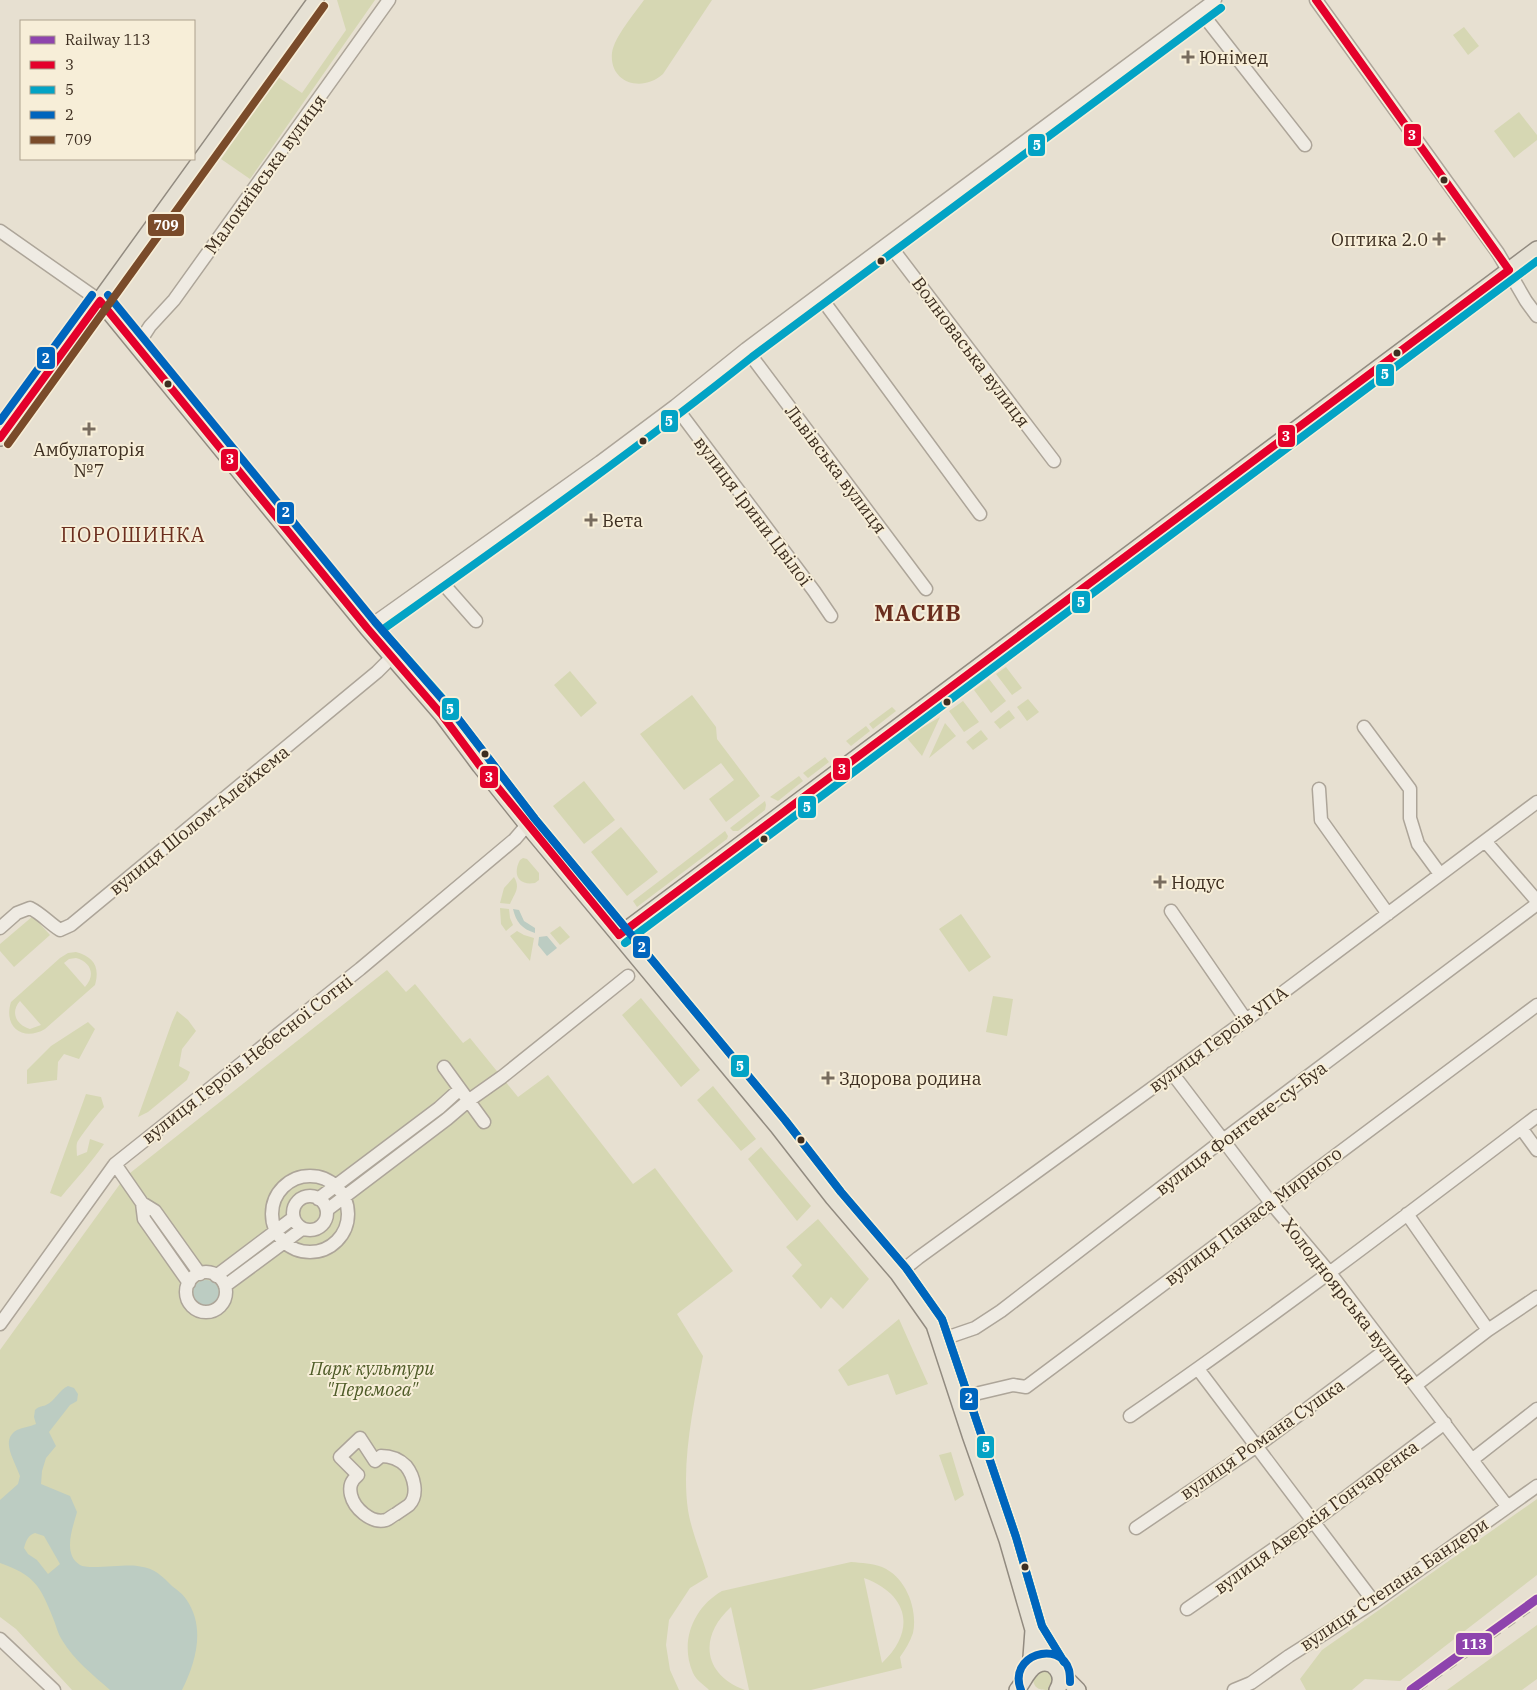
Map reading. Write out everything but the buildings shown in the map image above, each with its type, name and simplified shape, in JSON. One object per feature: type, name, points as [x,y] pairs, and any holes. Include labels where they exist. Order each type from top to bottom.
[{"type":"main road","points":[[0,438],[316,0]]},
{"type":"main road","points":[[619,935],[1537,249]]},
{"type":"main road","points":[[100,301],[392,657],[442,714],[527,825],[777,1126],[833,1198],[898,1274],[934,1325],[1007,1540],[1033,1630],[1056,1668],[1061,1682],[1057,1690]]},
{"type":"main road","points":[[1032,1690],[1028,1682],[1033,1630]]},
{"type":"main road","points":[[1017,1690],[1037,1665],[1046,1663],[1056,1668],[1078,1690]]},
{"type":"street","name":"Малокиївська вулиця","points":[[136,346],[150,326],[174,300],[389,0]]},
{"type":"street","points":[[368,628],[439,579],[675,406],[746,349],[1215,0]]},
{"type":"street","points":[[1316,0],[1498,253],[1537,316]]},
{"type":"street","points":[[1200,11],[1305,145]]},
{"type":"street","points":[[0,231],[100,301]]},
{"type":"street","name":"Волноваська вулиця","points":[[888,243],[1054,460]]},
{"type":"street","points":[[819,295],[980,514]]},
{"type":"street","name":"Львівська вулиця","points":[[746,349],[926,589]]},
{"type":"street","name":"вулиця Ірини Цвілої","points":[[675,406],[831,616]]},
{"type":"street","points":[[439,579],[476,621]]},
{"type":"street","name":"вулиця Шолом-Алейхема","points":[[0,928],[17,913],[30,908],[40,913],[60,930],[71,925],[277,756],[377,672],[392,657]]},
{"type":"street","points":[[1364,727],[1410,788],[1410,818],[1418,844],[1440,874]]},
{"type":"street","points":[[1319,789],[1322,820],[1388,914]]},
{"type":"street","name":"вулиця Героїв УПА","points":[[898,1274],[1246,1020],[1537,802]]},
{"type":"street","name":"вулиця Героїв Небесної Сотні","points":[[0,1324],[115,1164],[360,969],[515,839],[527,825]]},
{"type":"street","points":[[1485,842],[1537,903]]},
{"type":"street","name":"вулиця Фонтене-су-Буа","points":[[940,1340],[975,1328],[1001,1311],[1223,1140],[1537,903]]},
{"type":"street","points":[[1171,911],[1246,1020]]},
{"type":"street","points":[[326,1210],[502,1077],[628,976]]},
{"type":"street","name":"вулиця Панаса Мирного","points":[[958,1398],[1013,1385],[1026,1387],[1537,1005]]},
{"type":"street","points":[[444,1067],[484,1122]]},
{"type":"street","name":"Холодноярська вулиця","points":[[1172,1073],[1271,1203],[1330,1273],[1507,1506]]},
{"type":"street","points":[[318,1199],[439,1108],[460,1089]]},
{"type":"street","points":[[1130,1416],[1330,1273],[1537,1116]]},
{"type":"street","points":[[1521,1128],[1537,1150]]},
{"type":"street","points":[[115,1164],[142,1203],[155,1211],[200,1274]]},
{"type":"street","points":[[309,1175],[321,1177],[336,1186],[344,1197],[348,1210],[347,1223],[342,1235],[332,1245],[320,1251],[307,1252],[294,1249],[284,1242],[276,1231],[271,1217],[272,1205],[277,1193],[286,1184],[297,1178],[309,1175]]},
{"type":"street","points":[[309,1196],[318,1199],[325,1205],[326,1210],[326,1218],[321,1227],[311,1231],[302,1229],[295,1223],[293,1218],[293,1208],[300,1199],[309,1196]]},
{"type":"street","points":[[142,1203],[144,1219],[189,1283]]},
{"type":"street","points":[[1408,1214],[1488,1330]]},
{"type":"street","points":[[216,1276],[293,1218]]},
{"type":"street","points":[[224,1286],[302,1229]]},
{"type":"street","points":[[209,1273],[216,1276],[224,1286],[226,1294],[222,1304],[215,1310],[205,1312],[196,1309],[189,1303],[186,1294],[189,1283],[200,1274],[209,1273]]},
{"type":"street","points":[[1416,1385],[1488,1330],[1537,1297]]},
{"type":"street","name":"вулиця Романа Сушка","points":[[1136,1528],[1257,1446],[1388,1349]]},
{"type":"street","points":[[1198,1369],[1374,1602]]},
{"type":"street","points":[[1473,1459],[1537,1409]]},
{"type":"street","name":"вулиця Аверкія Гончаренка","points":[[1186,1609],[1314,1521],[1445,1423]]},
{"type":"street","points":[[360,1438],[375,1461],[382,1456],[388,1456],[404,1464],[414,1481],[414,1496],[410,1504],[386,1520],[376,1519],[362,1512],[352,1499],[350,1489],[353,1480],[358,1475],[340,1457],[360,1438]]},
{"type":"street","name":"вулиця Степана Бандери","points":[[1234,1690],[1249,1686],[1289,1656],[1374,1602],[1537,1486]]},
{"type":"street","points":[[0,1638],[54,1690]]},
{"type":"green space","points":[[337,0],[375,0],[250,179],[221,159],[278,77],[302,93],[346,30]]},
{"type":"green space","points":[[644,0],[712,0],[663,74],[655,80],[637,84],[621,78],[616,72],[612,63],[612,53],[630,18]]},
{"type":"green space","points":[[1464,27],[1479,46],[1468,55],[1453,35]]},
{"type":"green space","points":[[1519,112],[1537,135],[1537,140],[1514,158],[1494,131]]},
{"type":"green space","points":[[1006,667],[1022,688],[1012,695],[996,674]]},
{"type":"green space","points":[[570,671],[597,703],[581,717],[554,685]]},
{"type":"green space","points":[[989,679],[1006,701],[991,713],[974,690]]},
{"type":"green space","points":[[692,695],[716,727],[717,739],[760,796],[726,822],[709,799],[734,780],[721,763],[684,790],[640,734]]},
{"type":"green space","points":[[1028,699],[1039,712],[1027,721],[1017,707]]},
{"type":"green space","points":[[963,701],[979,722],[964,732],[949,711]]},
{"type":"green space","points":[[892,707],[896,711],[873,729],[869,724]]},
{"type":"green space","points":[[1009,710],[1015,718],[1000,729],[994,722]]},
{"type":"green space","points":[[940,717],[922,756],[906,737]]},
{"type":"green space","points":[[945,723],[956,736],[929,758]]},
{"type":"green space","points":[[866,726],[870,731],[851,746],[846,741]]},
{"type":"green space","points":[[981,730],[988,739],[973,750],[966,742]]},
{"type":"green space","points":[[825,757],[829,762],[808,778],[803,773]]},
{"type":"green space","points":[[799,776],[803,781],[778,801],[770,797]]},
{"type":"green space","points":[[584,781],[615,820],[584,844],[553,806]]},
{"type":"green space","points":[[765,801],[765,810],[738,831],[733,831],[730,828]]},
{"type":"green space","points":[[621,827],[658,872],[627,896],[591,852]]},
{"type":"green space","points":[[725,831],[728,836],[727,839],[637,907],[633,901]]},
{"type":"green space","points":[[523,858],[527,859],[539,873],[539,880],[535,883],[525,883],[518,878],[518,865]]},
{"type":"green space","points":[[514,877],[517,888],[510,904],[500,903],[504,888]]},
{"type":"green space","points":[[500,908],[509,909],[513,925],[506,931],[501,924]]},
{"type":"green space","points":[[961,914],[991,957],[969,972],[939,929]]},
{"type":"green space","points":[[33,916],[50,935],[14,967],[0,951],[0,944]]},
{"type":"green space","points":[[560,926],[570,937],[560,945],[550,933]]},
{"type":"green space","points":[[517,931],[534,938],[530,961],[510,936]]},
{"type":"green space","points":[[76,952],[91,960],[97,973],[95,985],[45,1029],[29,1034],[17,1030],[12,1025],[10,1019],[11,1002],[68,953]],"holes":[[[76,958],[85,963],[90,970],[90,978],[85,987],[64,963],[69,959]],[[20,1001],[41,1025],[30,1029],[18,1021],[15,1009]]]},
{"type":"green space","name":"Парк культури \"Перемога\"","points":[[387,970],[406,992],[415,984],[463,1043],[470,1038],[518,1097],[548,1075],[633,1184],[655,1168],[733,1271],[677,1314],[703,1356],[689,1433],[686,1492],[692,1526],[708,1577],[690,1588],[669,1620],[666,1645],[670,1670],[679,1690],[72,1690],[16,1629],[0,1617],[0,1350],[125,1177]]},
{"type":"green space","points":[[993,996],[1013,999],[1007,1036],[986,1032]]},
{"type":"green space","points":[[641,998],[700,1070],[681,1087],[622,1015]]},
{"type":"green space","points":[[177,1011],[188,1020],[196,1031],[182,1049],[179,1066],[190,1072],[187,1080],[148,1112],[138,1117],[172,1022]]},
{"type":"green space","points":[[88,1022],[95,1029],[79,1059],[64,1054],[58,1062],[57,1080],[27,1084],[27,1070],[51,1046]]},
{"type":"green space","points":[[713,1086],[756,1139],[741,1151],[697,1100]]},
{"type":"green space","points":[[86,1094],[101,1097],[104,1107],[79,1140],[77,1156],[87,1152],[90,1139],[104,1144],[61,1197],[50,1193]]},
{"type":"green space","points":[[761,1147],[811,1206],[797,1221],[748,1159]]},
{"type":"green space","points":[[818,1219],[869,1279],[843,1309],[831,1297],[821,1309],[792,1276],[802,1265],[786,1247]]},
{"type":"green space","points":[[899,1319],[928,1384],[896,1395],[888,1374],[848,1386],[838,1370]]},
{"type":"green space","points":[[951,1452],[964,1495],[955,1501],[939,1455]]},
{"type":"green space","points":[[1537,1499],[1537,1575],[1400,1681],[1365,1679],[1352,1690],[1306,1690],[1300,1679],[1322,1650]]},
{"type":"green space","points":[[851,1562],[882,1567],[898,1578],[904,1586],[914,1614],[913,1633],[900,1657],[902,1668],[811,1690],[749,1690],[731,1607],[721,1618],[714,1630],[710,1642],[710,1653],[713,1664],[720,1674],[731,1683],[745,1690],[709,1690],[693,1673],[689,1661],[689,1637],[692,1626],[704,1606],[722,1591]],"holes":[[[864,1578],[890,1593],[898,1603],[903,1614],[900,1638],[893,1651],[882,1663]]]},
{"type":"green space","points":[[1537,1625],[1537,1679],[1522,1690],[1447,1690]]},
{"type":"green space","points":[[1039,1669],[1054,1671],[1051,1690],[1036,1687],[1033,1679]]},
{"type":"shaded area","points":[[513,909],[519,910],[524,921],[535,928],[535,933],[520,924]]},
{"type":"shaded area","points":[[547,936],[557,948],[547,956],[538,945],[539,937]]},
{"type":"shaded area","points":[[206,1280],[215,1284],[219,1293],[215,1302],[206,1306],[197,1302],[193,1293],[197,1284]]},
{"type":"shaded area","points":[[68,1386],[74,1388],[78,1394],[77,1401],[70,1405],[49,1432],[56,1446],[46,1458],[41,1484],[70,1496],[77,1512],[71,1532],[71,1554],[80,1565],[90,1567],[131,1566],[148,1568],[160,1575],[186,1599],[196,1621],[197,1644],[195,1656],[182,1690],[110,1690],[84,1667],[67,1647],[59,1635],[44,1597],[34,1583],[21,1572],[0,1563],[0,1500],[18,1484],[20,1476],[12,1457],[9,1439],[17,1430],[36,1424],[35,1410],[49,1403]],"holes":[[[35,1533],[44,1536],[60,1564],[48,1574],[24,1548],[31,1535]]]},
{"type":"railway","points":[[1420,1690],[1537,1606]]},
{"type":"rail line","name":"113","points":[[1411,1690],[1537,1599]]},
{"type":"transit line","name":"3","points":[[1316,0],[1509,270]]},
{"type":"transit line","name":"709","points":[[8,444],[324,6]]},
{"type":"transit line","name":"5","points":[[1064,1662],[1042,1626],[1016,1537],[942,1319],[906,1268],[841,1192],[785,1120],[535,819],[442,698],[382,630],[615,462],[752,357],[1221,8]]},
{"type":"transit line","name":"5","points":[[625,943],[1537,261]]},
{"type":"transit line","name":"3","points":[[619,935],[1509,270]]},
{"type":"transit line","name":"2","points":[[0,421],[92,295]]},
{"type":"transit line","name":"2","points":[[108,295],[375,622],[450,708],[535,819],[785,1120],[841,1192],[906,1268],[942,1319],[1016,1537],[1042,1626],[1064,1662]]},
{"type":"transit line","name":"3","points":[[100,301],[367,628],[442,715],[480,766],[619,935]]},
{"type":"transit line","name":"3","points":[[0,438],[100,301]]},
{"type":"transit line","name":"2","points":[[1021,1690],[1019,1678],[1021,1668],[1036,1655],[1046,1653],[1056,1655],[1064,1661],[1069,1670],[1070,1682]]},
{"type":"place","name":"Юнімед","points":[[1188,57]]},
{"type":"place","name":"Оптика 2.0","points":[[1439,239]]},
{"type":"place","name":"Амбулаторія №7","points":[[89,429]]},
{"type":"place","name":"Вета","points":[[591,520]]},
{"type":"place","name":"Нодус","points":[[1160,882]]},
{"type":"place","name":"Здорова родина","points":[[828,1078]]},
{"type":"district","name":"ПОРОШИНКА","points":[[133,534]]},
{"type":"district","name":"МАСИВ","points":[[918,612]]}]
